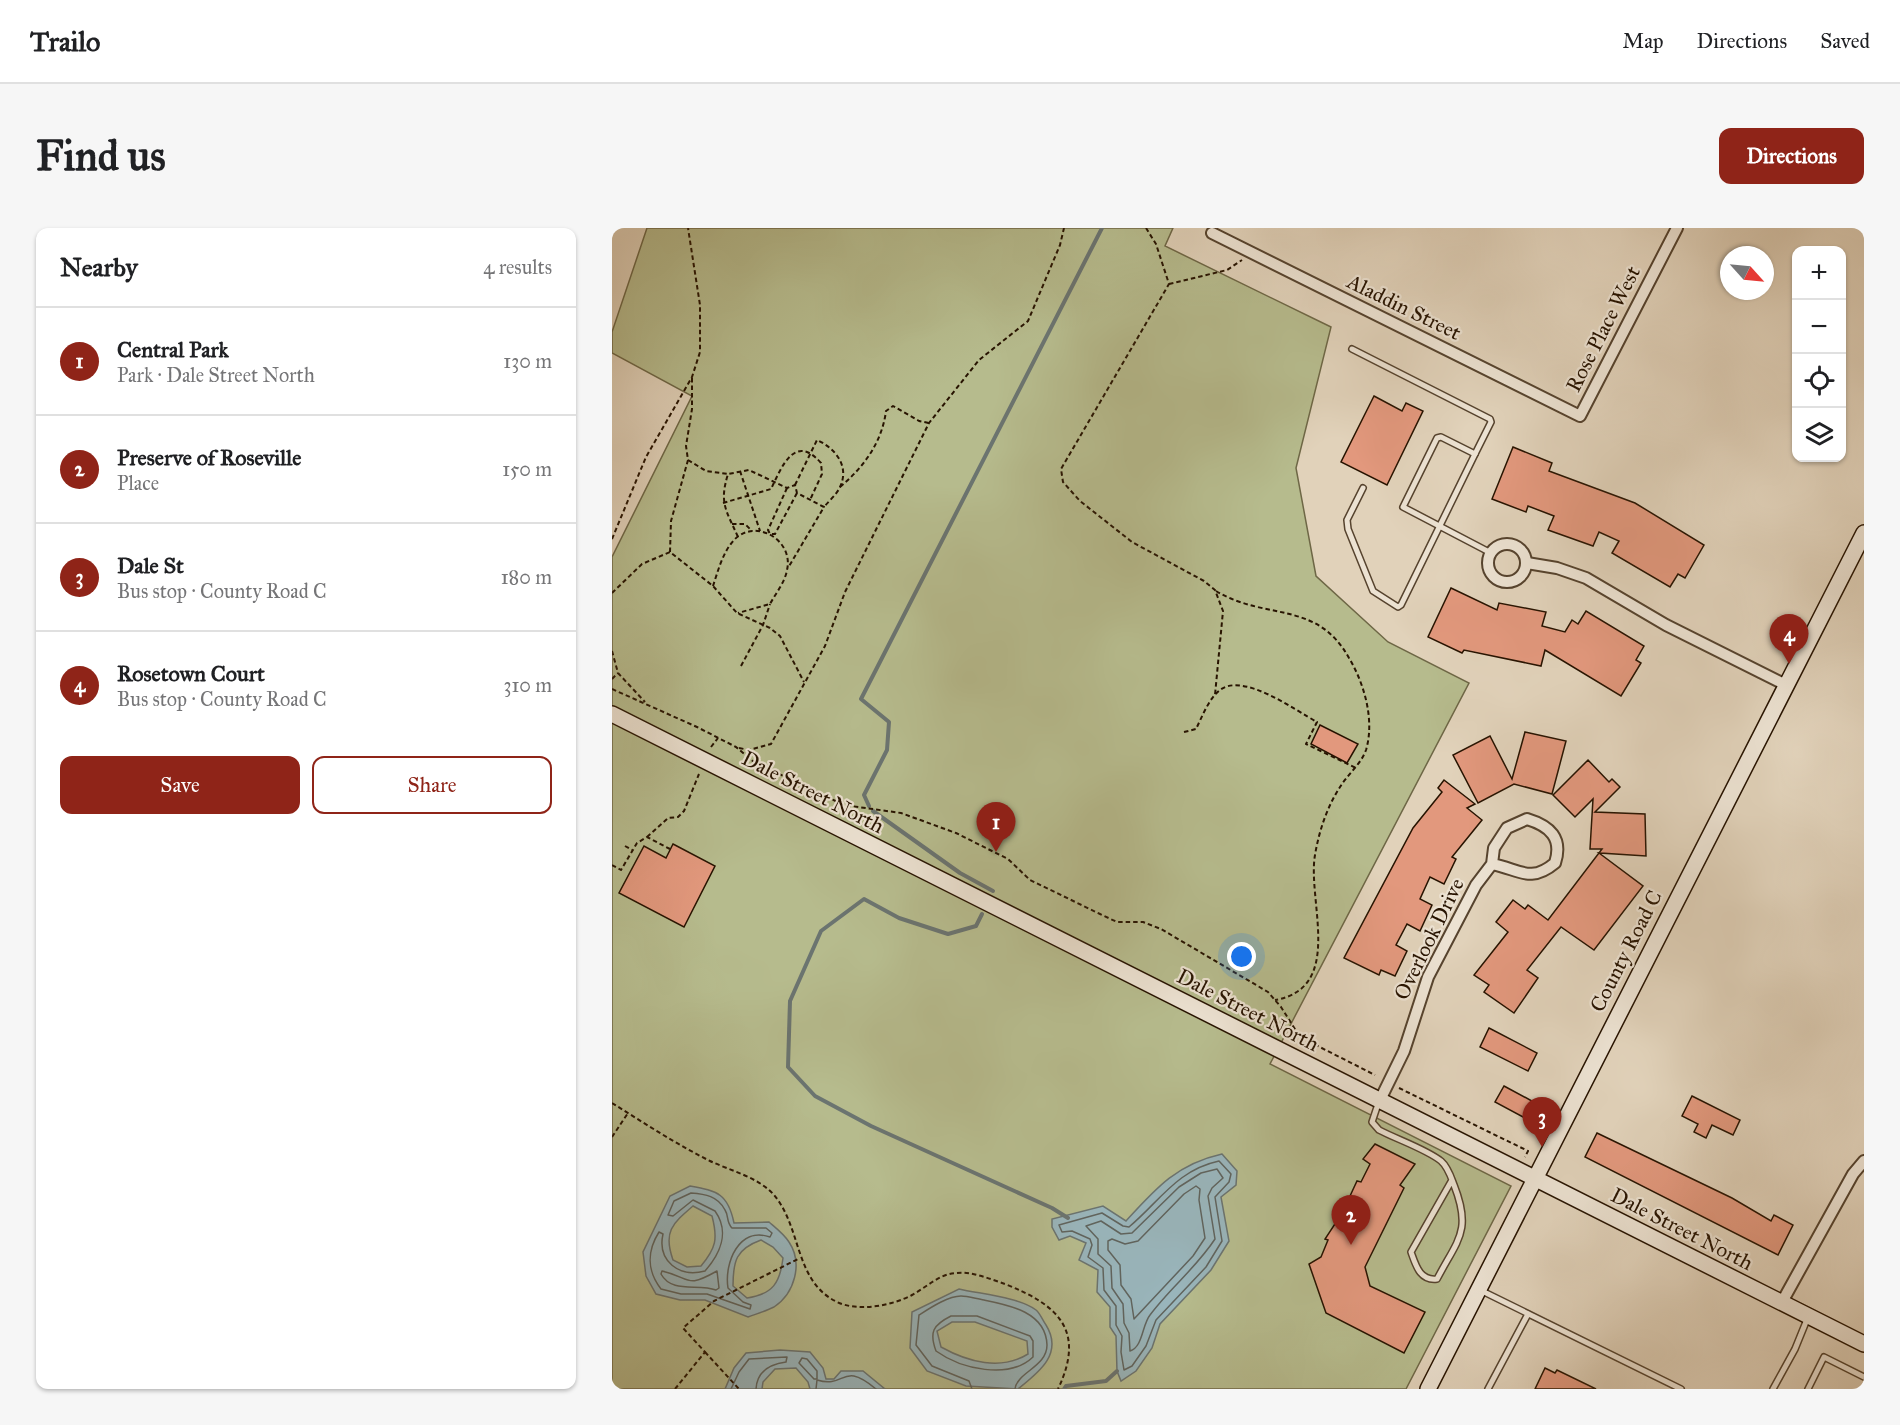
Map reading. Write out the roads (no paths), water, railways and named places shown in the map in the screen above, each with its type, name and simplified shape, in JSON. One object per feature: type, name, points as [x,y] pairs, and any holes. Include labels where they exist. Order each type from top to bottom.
[{"type":"main road","name":"County Road C","points":[[1428,1389],[1864,533]]},
{"type":"main road","name":"Dale Street North","points":[[612,714],[1864,1344]]},
{"type":"street","name":"Rose Place West","points":[[1580,416],[1677,228]]},
{"type":"street","name":"Aladdin Street","points":[[1212,233],[1580,416]]},
{"type":"street","points":[[1501,544],[1515,545],[1525,554],[1527,563],[1519,578],[1504,582],[1491,574],[1488,566],[1491,553],[1501,544]]},
{"type":"street","points":[[1527,563],[1557,568],[1586,578],[1666,625],[1786,685]]},
{"type":"street","name":"Overlook Drive","points":[[1380,1100],[1404,1051],[1428,977],[1476,885],[1492,864],[1494,848],[1507,828],[1527,819],[1540,823],[1551,831],[1557,840],[1558,852],[1555,864],[1536,875],[1522,874],[1492,864]]},
{"type":"street","points":[[1782,1302],[1853,1174],[1864,1161]]},
{"type":"lane","points":[[1352,349],[1490,418],[1491,422],[1440,528],[1398,607],[1377,596],[1348,529],[1347,520],[1363,489]]},
{"type":"lane","points":[[1475,454],[1441,437],[1437,438],[1403,507],[1491,553]]},
{"type":"lane","points":[[1380,1100],[1372,1122],[1378,1130],[1441,1161],[1452,1180],[1464,1219],[1461,1232],[1437,1279],[1430,1280],[1419,1273],[1411,1252],[1452,1180]]},
{"type":"lane","points":[[1478,1289],[1681,1389]]},
{"type":"lane","points":[[1488,1389],[1528,1314]]},
{"type":"lane","points":[[1773,1389],[1795,1349],[1808,1316]]},
{"type":"lane","points":[[1808,1389],[1824,1358],[1864,1377]]},
{"type":"water","points":[[1222,1154],[1237,1171],[1236,1185],[1221,1197],[1229,1241],[1211,1270],[1160,1324],[1152,1348],[1136,1371],[1121,1381],[1117,1371],[1116,1336],[1110,1327],[1110,1307],[1097,1292],[1098,1270],[1079,1260],[1086,1243],[1070,1236],[1059,1240],[1052,1227],[1052,1219],[1103,1206],[1126,1221],[1168,1179],[1192,1164]]},
{"type":"water","points":[[690,1186],[715,1192],[729,1206],[734,1223],[769,1222],[780,1231],[787,1239],[796,1259],[792,1286],[781,1301],[774,1307],[748,1317],[705,1300],[680,1300],[656,1294],[646,1276],[643,1252],[670,1196]],"holes":[[[693,1206],[712,1216],[715,1237],[713,1248],[701,1266],[687,1267],[673,1260],[669,1235],[675,1224]],[[761,1240],[773,1247],[783,1258],[782,1267],[774,1286],[763,1294],[747,1298],[733,1286],[735,1263],[746,1247]]]},
{"type":"water","points":[[959,1289],[1020,1302],[1036,1310],[1046,1325],[1051,1335],[1050,1354],[1040,1369],[1018,1389],[966,1386],[927,1371],[910,1348],[912,1312]],"holes":[[[952,1322],[975,1322],[1027,1341],[1028,1354],[1018,1359],[996,1363],[962,1357],[941,1347],[937,1331]]]},
{"type":"water","points":[[780,1350],[810,1352],[823,1368],[826,1379],[834,1379],[841,1371],[863,1371],[885,1389],[810,1389],[808,1382],[796,1368],[775,1369],[763,1382],[762,1389],[725,1389],[734,1368],[746,1353]]},
{"type":"waterway","points":[[869,806],[864,795],[887,750],[889,722],[861,699],[1102,228]]},
{"type":"waterway","points":[[873,811],[960,873],[993,891]]},
{"type":"waterway","points":[[982,914],[976,926],[948,934],[899,918],[864,899],[821,931],[790,1001],[788,1067],[815,1096],[871,1126],[1052,1208],[1068,1218]]},
{"type":"waterway","points":[[1064,1389],[1066,1386],[1106,1381],[1117,1371]]},
{"type":"place","name":"Rosetown Court","points":[[1789,664]]},
{"type":"place","name":"Central Park","points":[[996,852]]},
{"type":"place","name":"Dale St","points":[[1542,1147]]},
{"type":"place","name":"Preserve of Roseville","points":[[1351,1245]]}]
